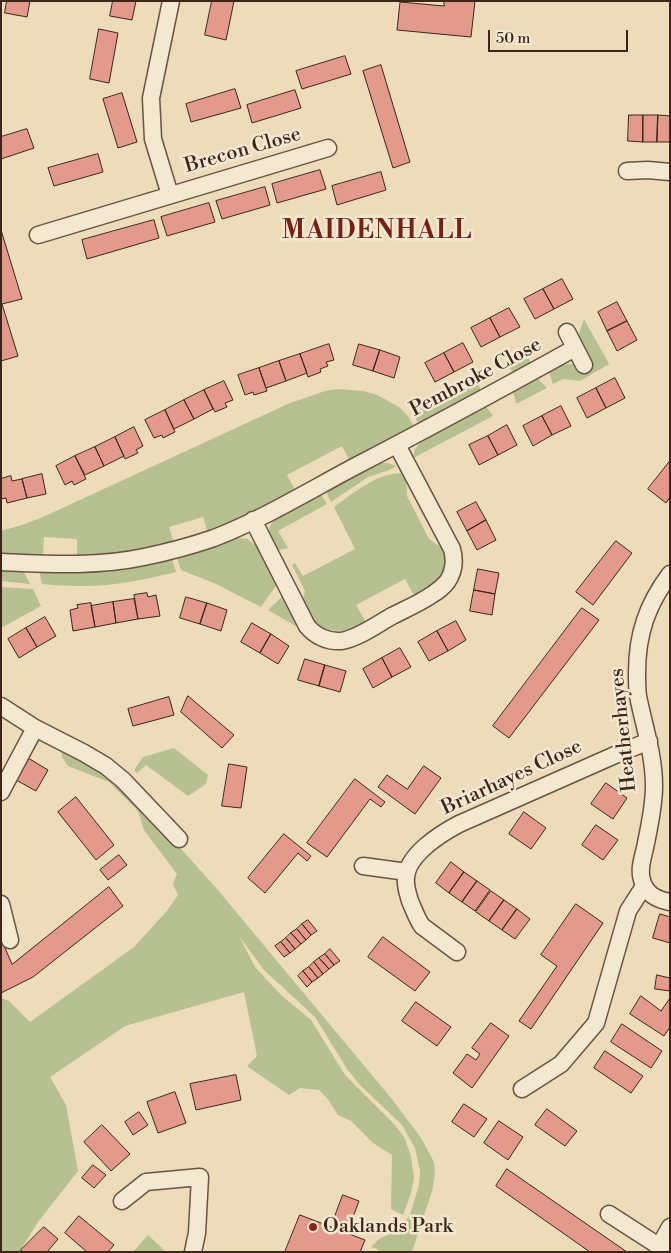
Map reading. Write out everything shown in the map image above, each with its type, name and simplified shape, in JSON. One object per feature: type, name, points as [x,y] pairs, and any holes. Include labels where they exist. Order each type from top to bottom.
[{"type":"street","name":"Brecon Close","points":[[170,195],[153,139],[151,98],[171,1]]},
{"type":"street","name":"Brecon Close","points":[[38,235],[328,148]]},
{"type":"street","points":[[627,171],[670,172]]},
{"type":"street","name":"Pembroke Close","points":[[566,332],[584,365]]},
{"type":"street","name":"Pembroke Close","points":[[1,562],[77,565],[123,560],[143,557],[213,538],[253,520],[397,445],[576,348]]},
{"type":"street","points":[[253,520],[310,630],[322,638],[336,641],[346,640],[365,631],[432,595],[446,583],[453,569],[452,549],[397,445]]},
{"type":"street","name":"Heatherhayes","points":[[644,886],[640,871],[654,800],[654,786],[649,741],[637,694],[638,652],[648,610],[654,597],[670,574]]},
{"type":"street","points":[[1,706],[35,728],[106,766],[124,780],[179,840]]},
{"type":"street","points":[[1,792],[35,728]]},
{"type":"street","name":"Briarhayes Close","points":[[406,872],[416,855],[444,832],[615,754],[649,741]]},
{"type":"street","points":[[363,866],[406,872],[407,892],[419,922],[426,930],[457,952]]},
{"type":"street","points":[[522,1089],[561,1064],[596,1023],[628,911],[644,886],[653,896],[670,902]]},
{"type":"street","points":[[1,904],[10,940]]},
{"type":"street","points":[[122,1201],[146,1182],[200,1177],[197,1233],[193,1252]]},
{"type":"street","points":[[610,1214],[664,1249],[670,1227]]},
{"type":"green space","points":[[584,319],[609,364],[580,381],[563,379],[553,384],[549,372],[558,367],[567,364],[575,365],[582,373],[593,366],[578,337]]},
{"type":"green space","points":[[527,351],[531,365],[515,374],[505,363]]},
{"type":"green space","points":[[537,378],[547,388],[516,404],[513,391]]},
{"type":"green space","points":[[477,379],[481,392],[419,425],[413,413]]},
{"type":"green space","points":[[337,389],[364,391],[377,395],[399,407],[408,416],[414,427],[352,460],[349,459],[342,446],[287,475],[294,488],[293,491],[240,519],[209,531],[203,517],[169,527],[173,540],[170,544],[104,556],[77,556],[77,539],[44,537],[43,556],[1,554],[1,531],[43,517],[290,403],[325,391]]},
{"type":"green space","points":[[485,405],[493,416],[413,458],[415,449],[424,438]]},
{"type":"green space","points":[[377,463],[388,463],[396,466],[368,477],[331,502],[327,494],[329,488]]},
{"type":"green space","points":[[404,473],[406,476],[407,496],[429,539],[444,549],[445,558],[442,573],[429,588],[415,597],[405,579],[356,605],[367,624],[337,631],[323,628],[310,618],[302,604],[305,591],[292,565],[295,563],[303,576],[355,549],[334,507],[366,484],[384,476]]},
{"type":"green space","points":[[319,493],[327,504],[278,531],[288,548],[274,551],[269,537],[269,528],[274,519]]},
{"type":"green space","points":[[237,538],[247,539],[256,545],[278,583],[261,607],[216,584],[181,570],[177,558]]},
{"type":"green space","points":[[172,559],[176,572],[115,584],[74,586],[42,584],[39,571],[94,572]]},
{"type":"green space","points":[[1,568],[23,570],[30,584],[1,581]]},
{"type":"green space","points":[[1,587],[33,589],[41,606],[1,628]]},
{"type":"green space","points":[[284,595],[300,625],[299,628],[268,610]]},
{"type":"green space","points":[[61,745],[130,792],[217,889],[391,1098],[421,1138],[434,1162],[435,1174],[432,1191],[412,1252],[377,1252],[378,1249],[371,1247],[379,1239],[398,1230],[410,1215],[419,1185],[420,1171],[415,1148],[402,1125],[360,1085],[347,1069],[315,1017],[264,970],[239,936],[255,967],[282,996],[311,1020],[345,1075],[395,1125],[404,1137],[411,1156],[414,1178],[403,1215],[391,1209],[392,1155],[373,1143],[351,1121],[338,1115],[327,1098],[319,1090],[300,1088],[289,1095],[247,1066],[257,1056],[244,992],[125,1026],[50,1077],[66,1105],[78,1171],[38,1222],[21,1249],[23,1252],[1,1252],[1,998],[9,1001],[30,1022],[134,947],[166,912],[178,895],[173,884],[177,874],[144,830],[138,811],[109,782],[68,766],[62,757]]},
{"type":"green space","points":[[174,748],[208,775],[206,784],[188,796],[146,765],[137,773],[134,770],[143,757]]},
{"type":"green space","points":[[148,1235],[166,1252],[133,1252]]},
{"type":"building","points":[[7,1],[30,1],[27,17],[5,13]]},
{"type":"building","points":[[113,1],[136,1],[132,20],[110,16]]},
{"type":"building","points":[[212,1],[234,1],[226,40],[205,35]]},
{"type":"building","points":[[444,1],[475,1],[471,37],[397,30],[400,2],[444,6]]},
{"type":"building","points":[[99,29],[118,33],[109,83],[90,79]]},
{"type":"building","points":[[345,56],[351,74],[302,89],[296,71]]},
{"type":"building","points":[[381,65],[410,162],[393,168],[363,71]]},
{"type":"building","points":[[235,89],[241,108],[191,122],[186,104]]},
{"type":"building","points":[[295,90],[301,108],[252,123],[247,105]]},
{"type":"building","points":[[122,93],[137,142],[118,148],[103,99]]},
{"type":"building","points":[[629,115],[643,115],[643,142],[628,141]]},
{"type":"building","points":[[643,115],[658,115],[657,142],[643,142]]},
{"type":"building","points":[[658,115],[670,116],[670,142],[657,142]]},
{"type":"building","points":[[27,129],[34,148],[1,159],[1,137]]},
{"type":"building","points":[[98,154],[103,172],[54,186],[48,168]]},
{"type":"building","points":[[320,170],[326,189],[277,203],[272,184]]},
{"type":"building","points":[[381,172],[386,190],[337,205],[332,186]]},
{"type":"building","points":[[265,187],[270,205],[222,219],[216,201]]},
{"type":"building","points":[[209,203],[215,222],[167,236],[161,217]]},
{"type":"building","points":[[154,220],[159,238],[87,259],[82,240]]},
{"type":"building","points":[[1,230],[22,299],[2,304],[18,356],[1,361]]},
{"type":"building","points":[[562,279],[573,299],[554,309],[543,289]]},
{"type":"building","points":[[543,289],[554,309],[535,319],[524,299]]},
{"type":"building","points":[[617,302],[627,321],[607,331],[598,312]]},
{"type":"building","points":[[509,308],[520,327],[500,337],[490,318]]},
{"type":"building","points":[[490,318],[500,337],[481,347],[471,328]]},
{"type":"building","points":[[627,321],[637,340],[617,351],[607,331]]},
{"type":"building","points":[[463,343],[473,362],[454,372],[444,353]]},
{"type":"building","points":[[329,344],[334,360],[326,362],[328,366],[320,369],[321,372],[308,377],[300,354]]},
{"type":"building","points":[[359,344],[380,350],[373,371],[353,365]]},
{"type":"building","points":[[380,350],[400,357],[394,378],[373,371]]},
{"type":"building","points":[[444,353],[454,372],[435,382],[425,363]]},
{"type":"building","points":[[300,354],[307,373],[286,381],[279,361]]},
{"type":"building","points":[[279,361],[286,381],[266,388],[259,368]]},
{"type":"building","points":[[259,368],[267,391],[254,395],[253,392],[245,395],[238,375]]},
{"type":"building","points":[[615,378],[625,398],[606,408],[596,388]]},
{"type":"building","points":[[224,381],[233,400],[225,403],[227,407],[215,412],[204,390]]},
{"type":"building","points":[[596,388],[606,408],[587,418],[577,398]]},
{"type":"building","points":[[204,390],[213,409],[194,419],[184,400]]},
{"type":"building","points":[[184,400],[194,419],[174,429],[165,410]]},
{"type":"building","points":[[561,406],[571,426],[552,435],[542,416]]},
{"type":"building","points":[[165,410],[175,432],[163,438],[162,435],[154,438],[145,420]]},
{"type":"building","points":[[542,416],[552,435],[533,446],[523,426]]},
{"type":"building","points":[[507,425],[517,445],[498,455],[488,436]]},
{"type":"building","points":[[134,427],[143,446],[136,450],[138,453],[125,459],[115,437]]},
{"type":"building","points":[[488,436],[498,455],[479,465],[469,445]]},
{"type":"building","points":[[115,437],[124,456],[104,466],[95,447]]},
{"type":"building","points":[[95,447],[104,466],[85,475],[75,456]]},
{"type":"building","points":[[75,456],[86,479],[74,485],[72,481],[65,485],[56,466]]},
{"type":"building","points":[[670,461],[670,497],[666,503],[648,489]]},
{"type":"building","points":[[42,474],[46,494],[27,498],[22,479]]},
{"type":"building","points":[[11,476],[12,481],[22,479],[27,498],[7,503],[6,498],[1,499],[1,479]]},
{"type":"building","points":[[476,502],[486,520],[467,531],[457,512]]},
{"type":"building","points":[[486,520],[496,540],[477,550],[467,531]]},
{"type":"building","points":[[616,541],[632,553],[593,605],[576,592]]},
{"type":"building","points":[[478,569],[499,573],[495,594],[474,590]]},
{"type":"building","points":[[474,590],[495,594],[492,615],[470,611]]},
{"type":"building","points":[[147,593],[148,597],[156,595],[160,616],[138,619],[134,595]]},
{"type":"building","points":[[186,597],[207,603],[200,624],[180,618]]},
{"type":"building","points":[[134,599],[138,619],[116,623],[113,602]]},
{"type":"building","points":[[113,602],[116,623],[95,627],[91,606]]},
{"type":"building","points":[[91,603],[95,627],[73,631],[70,610],[78,608],[77,605]]},
{"type":"building","points":[[207,603],[227,610],[221,631],[200,624]]},
{"type":"building","points":[[582,608],[599,620],[509,738],[493,726]]},
{"type":"building","points":[[45,617],[56,636],[37,647],[26,628]]},
{"type":"building","points":[[456,621],[466,640],[448,651],[437,631]]},
{"type":"building","points":[[252,623],[271,634],[260,653],[241,642]]},
{"type":"building","points":[[26,628],[37,647],[19,658],[8,639]]},
{"type":"building","points":[[437,631],[448,651],[429,661],[418,642]]},
{"type":"building","points":[[271,634],[289,646],[278,664],[260,653]]},
{"type":"building","points":[[400,648],[411,667],[392,677],[382,658]]},
{"type":"building","points":[[382,658],[392,677],[373,688],[363,669]]},
{"type":"building","points":[[305,659],[325,665],[319,686],[298,680]]},
{"type":"building","points":[[325,665],[346,671],[340,692],[319,686]]},
{"type":"building","points":[[188,696],[234,735],[222,748],[181,712]]},
{"type":"building","points":[[169,697],[174,715],[133,726],[128,709]]},
{"type":"building","points":[[28,758],[48,770],[36,791],[16,780]]},
{"type":"building","points":[[229,764],[247,767],[241,808],[222,806]]},
{"type":"building","points":[[424,766],[441,778],[415,814],[378,787],[387,775],[407,789]]},
{"type":"building","points":[[355,779],[385,802],[381,807],[370,799],[327,857],[307,843]]},
{"type":"building","points":[[606,783],[627,798],[613,819],[591,804]]},
{"type":"building","points":[[76,797],[114,845],[96,860],[58,812]]},
{"type":"building","points":[[524,812],[546,828],[531,849],[509,834]]},
{"type":"building","points":[[596,825],[618,840],[603,860],[582,845]]},
{"type":"building","points":[[284,834],[311,856],[307,861],[298,853],[265,893],[248,878]]},
{"type":"building","points":[[119,855],[127,865],[108,880],[100,870]]},
{"type":"building","points":[[451,862],[464,872],[449,893],[436,883]]},
{"type":"building","points":[[464,872],[477,881],[462,902],[449,893]]},
{"type":"building","points":[[477,881],[490,890],[475,911],[462,902]]},
{"type":"building","points":[[109,887],[123,906],[33,977],[1,993],[1,939],[12,964]]},
{"type":"building","points":[[491,891],[504,900],[489,921],[476,912]]},
{"type":"building","points":[[504,900],[517,909],[502,930],[489,921]]},
{"type":"building","points":[[576,904],[603,923],[531,1029],[519,1021],[557,966],[541,955]]},
{"type":"building","points":[[517,909],[530,919],[515,939],[502,930]]},
{"type":"building","points":[[660,914],[670,917],[670,943],[653,938]]},
{"type":"building","points":[[308,920],[317,931],[311,935],[302,924]]},
{"type":"building","points":[[302,924],[311,935],[306,940],[297,929]]},
{"type":"building","points":[[297,929],[306,940],[301,944],[291,933]]},
{"type":"building","points":[[291,933],[301,944],[295,949],[286,938]]},
{"type":"building","points":[[383,937],[430,972],[415,991],[368,957]]},
{"type":"building","points":[[286,938],[295,949],[290,953],[281,942]]},
{"type":"building","points":[[281,942],[290,953],[284,957],[275,946]]},
{"type":"building","points":[[330,949],[340,961],[334,965],[325,954]]},
{"type":"building","points":[[325,954],[334,965],[329,969],[319,958]]},
{"type":"building","points":[[319,958],[329,969],[323,974],[314,962]]},
{"type":"building","points":[[314,962],[323,974],[318,978],[309,967]]},
{"type":"building","points":[[309,967],[318,978],[312,982],[303,971]]},
{"type":"building","points":[[303,971],[312,982],[307,987],[298,976]]},
{"type":"building","points":[[657,975],[670,978],[670,991],[655,989]]},
{"type":"building","points":[[641,996],[661,1011],[670,998],[670,1027],[664,1036],[630,1014]]},
{"type":"building","points":[[416,1002],[451,1027],[437,1046],[402,1021]]},
{"type":"building","points":[[491,1023],[509,1036],[472,1088],[453,1073],[467,1054],[476,1060],[480,1054],[472,1048]]},
{"type":"building","points":[[622,1024],[662,1051],[651,1068],[611,1042]]},
{"type":"building","points":[[605,1051],[643,1076],[631,1093],[594,1068]]},
{"type":"building","points":[[236,1075],[241,1100],[196,1110],[190,1084]]},
{"type":"building","points":[[175,1092],[186,1123],[158,1133],[147,1102]]},
{"type":"building","points":[[464,1104],[487,1119],[474,1137],[452,1122]]},
{"type":"building","points":[[547,1109],[577,1131],[565,1146],[535,1125]]},
{"type":"building","points":[[139,1112],[148,1125],[133,1135],[125,1122]]},
{"type":"building","points":[[499,1121],[523,1137],[508,1160],[484,1143]]},
{"type":"building","points":[[102,1125],[130,1154],[111,1171],[84,1142]]},
{"type":"building","points":[[93,1165],[106,1175],[94,1188],[82,1178]]},
{"type":"building","points":[[507,1169],[627,1252],[590,1252],[496,1186]]},
{"type":"building","points":[[343,1195],[359,1201],[350,1225],[334,1219]]},
{"type":"building","name":"Oaklands Park","points":[[300,1215],[365,1240],[360,1252],[285,1252]]},
{"type":"building","points":[[79,1216],[114,1245],[108,1252],[87,1252],[65,1233]]},
{"type":"building","points":[[44,1227],[58,1239],[47,1252],[23,1252],[21,1250]]},
{"type":"place","name":"Oaklands Park","points":[[313,1227]]},
{"type":"district","name":"MAIDENHALL","points":[[377,232]]}]
